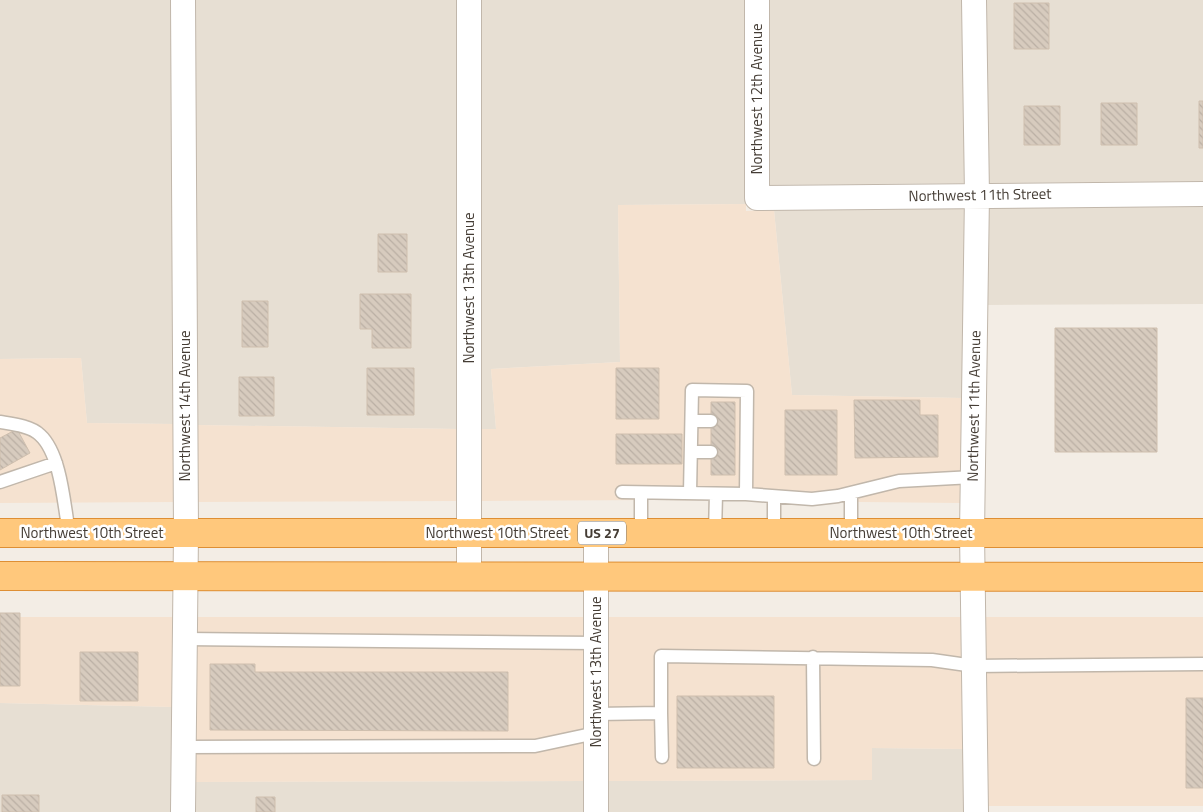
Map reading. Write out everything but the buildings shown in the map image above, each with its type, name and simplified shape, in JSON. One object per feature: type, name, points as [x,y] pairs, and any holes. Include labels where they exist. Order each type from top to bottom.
[{"type":"highway","name":"Northwest 10th Street","points":[[0,533],[1203,533]]},
{"type":"highway","points":[[0,576],[1203,577]]},
{"type":"street","name":"Northwest 14th Avenue","points":[[182,0],[186,533],[183,812]]},
{"type":"street","name":"Northwest 13th Avenue","points":[[469,0],[470,576]]},
{"type":"street","name":"Northwest 12th Avenue","points":[[757,0],[757,198]]},
{"type":"street","name":"Northwest 11th Avenue","points":[[974,0],[978,195],[972,533],[976,812]]},
{"type":"street","name":"Northwest 11th Street","points":[[757,198],[1203,194]]},
{"type":"street","name":"Northwest 13th Avenue","points":[[596,533],[596,812]]},
{"type":"lane","points":[[690,493],[692,390],[747,391],[741,421],[741,452],[746,494]]},
{"type":"lane","points":[[692,421],[711,421]]},
{"type":"lane","points":[[0,422],[39,433],[49,445],[56,463],[69,533]]},
{"type":"lane","points":[[691,452],[711,452]]},
{"type":"lane","points":[[6,467],[6,480],[56,463]]},
{"type":"lane","points":[[622,492],[746,494],[774,498],[812,499],[851,493],[900,482],[973,477]]},
{"type":"lane","points":[[641,493],[641,533]]},
{"type":"lane","points":[[851,493],[851,533]]},
{"type":"lane","points":[[715,533],[716,494]]},
{"type":"lane","points":[[774,498],[774,534]]},
{"type":"lane","points":[[185,639],[596,643]]},
{"type":"lane","points":[[662,757],[661,656],[932,660],[974,666],[1203,664]]},
{"type":"lane","points":[[813,657],[814,759]]},
{"type":"lane","points":[[184,747],[535,746],[596,724],[661,713]]},
{"type":"shaded area","points":[[0,0],[171,0],[174,424],[87,423],[81,358],[0,359]]},
{"type":"shaded area","points":[[194,0],[458,0],[458,429],[197,425]]},
{"type":"shaded area","points":[[481,0],[746,0],[746,204],[618,205],[620,362],[491,369],[496,429],[480,429]]},
{"type":"shaded area","points":[[768,0],[963,0],[966,183],[768,185]]},
{"type":"shaded area","points":[[985,0],[1203,0],[1203,181],[988,183]]},
{"type":"shaded area","points":[[746,204],[746,211],[774,210],[792,395],[963,398],[961,503],[656,500],[480,501],[480,429],[496,429],[491,369],[620,362],[618,205]]},
{"type":"shaded area","points":[[1203,207],[1203,304],[987,305],[988,208]]},
{"type":"shaded area","points":[[966,208],[963,398],[792,395],[774,210]]},
{"type":"shaded area","points":[[81,358],[87,423],[174,424],[175,502],[0,503],[0,359]]},
{"type":"shaded area","points":[[197,425],[458,429],[458,501],[197,502]]},
{"type":"shaded area","points":[[0,617],[174,617],[173,707],[0,703]]},
{"type":"shaded area","points":[[196,617],[584,617],[585,781],[195,782]]},
{"type":"shaded area","points":[[607,617],[962,617],[964,749],[872,748],[872,780],[607,781]]},
{"type":"shaded area","points":[[984,617],[1203,617],[1203,806],[987,806]]},
{"type":"shaded area","points":[[0,703],[173,707],[172,812],[0,812]]},
{"type":"shaded area","points":[[872,748],[964,749],[965,812],[608,812],[607,781],[872,780]]},
{"type":"shaded area","points":[[585,781],[585,812],[194,812],[195,782]]}]
